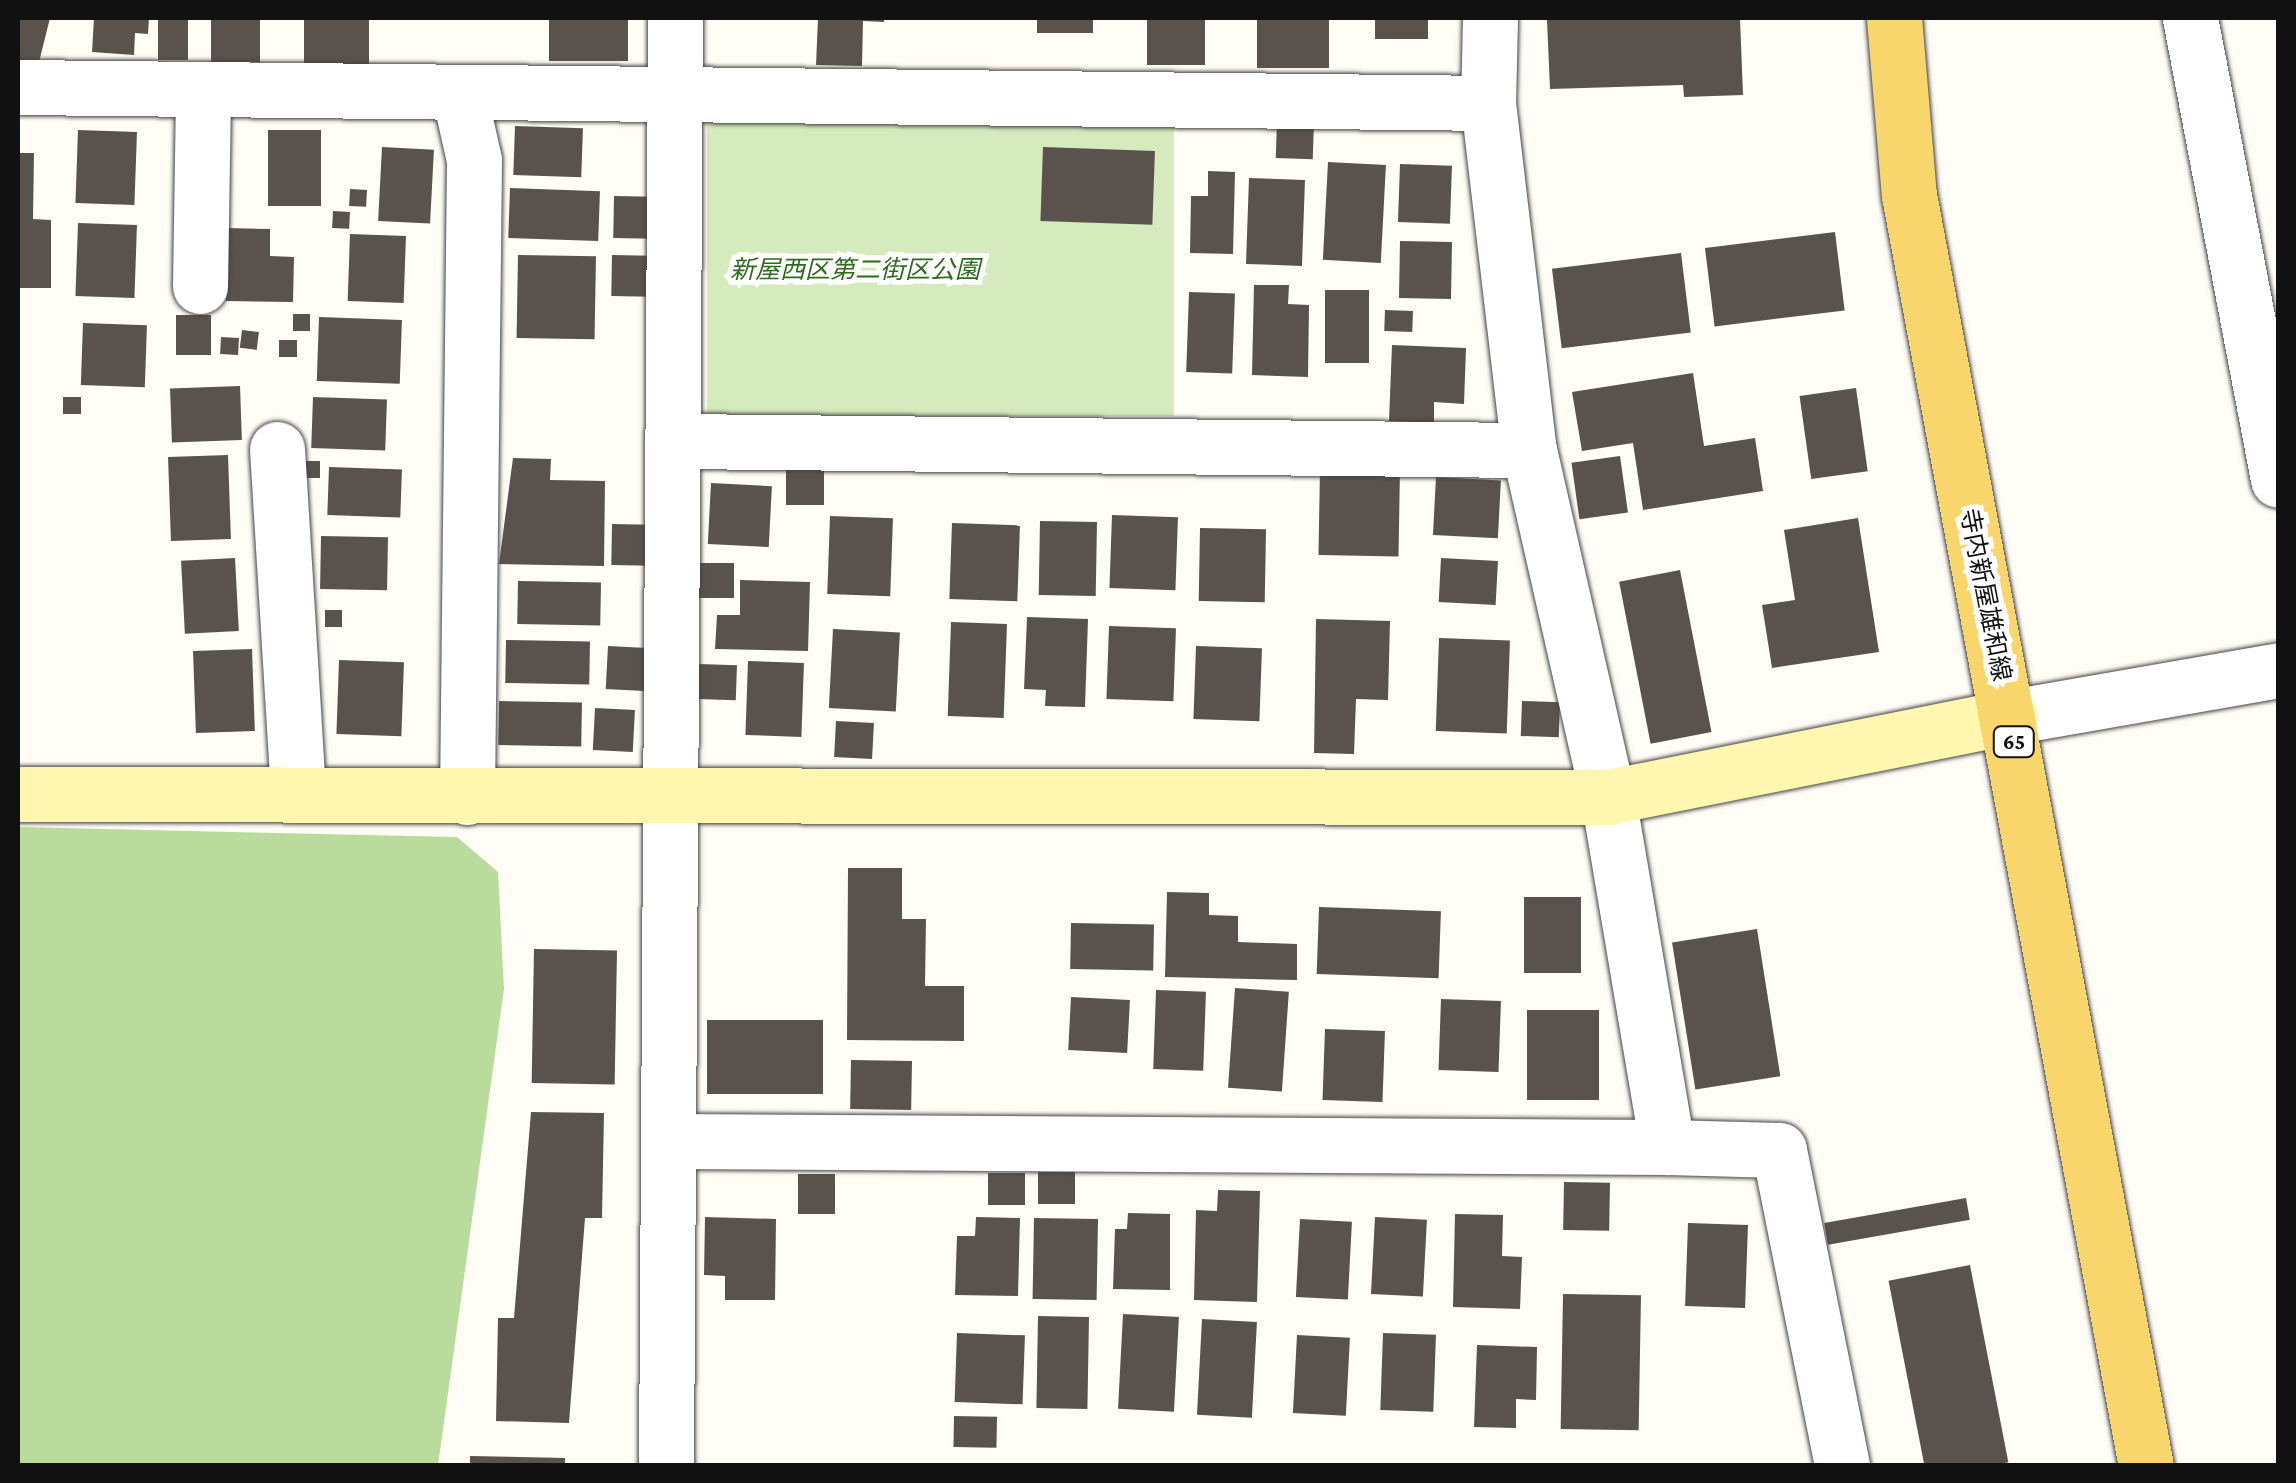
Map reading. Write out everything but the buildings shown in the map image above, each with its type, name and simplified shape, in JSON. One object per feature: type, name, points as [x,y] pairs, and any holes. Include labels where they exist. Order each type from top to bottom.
[{"type":"main road","name":"寺内新屋雄和線","points":[[1894,18],[1909,195],[2010,718],[2146,1466]]},
{"type":"street","points":[[666,1466],[674,1141],[668,797],[679,441],[675,18]]},
{"type":"street","points":[[1490,18],[1488,103],[1529,450],[1608,797],[1668,1146]]},
{"type":"street","points":[[2190,18],[2264,317],[2278,480]]},
{"type":"street","points":[[18,86],[675,97],[1488,103]]},
{"type":"street","points":[[200,286],[202,89]]},
{"type":"street","points":[[458,92],[474,160],[466,797]]},
{"type":"street","points":[[679,441],[1529,450]]},
{"type":"street","points":[[277,449],[298,794]]},
{"type":"street","points":[[18,794],[1608,797],[2278,670]]},
{"type":"street","points":[[674,1141],[1668,1146],[1779,1150],[1842,1466]]},
{"type":"green space","name":"新屋西区第二街区公園","points":[[707,121],[1174,121],[1174,416],[707,416]]},
{"type":"green space","points":[[18,827],[457,837],[498,872],[504,989],[438,1465],[18,1465]]}]
